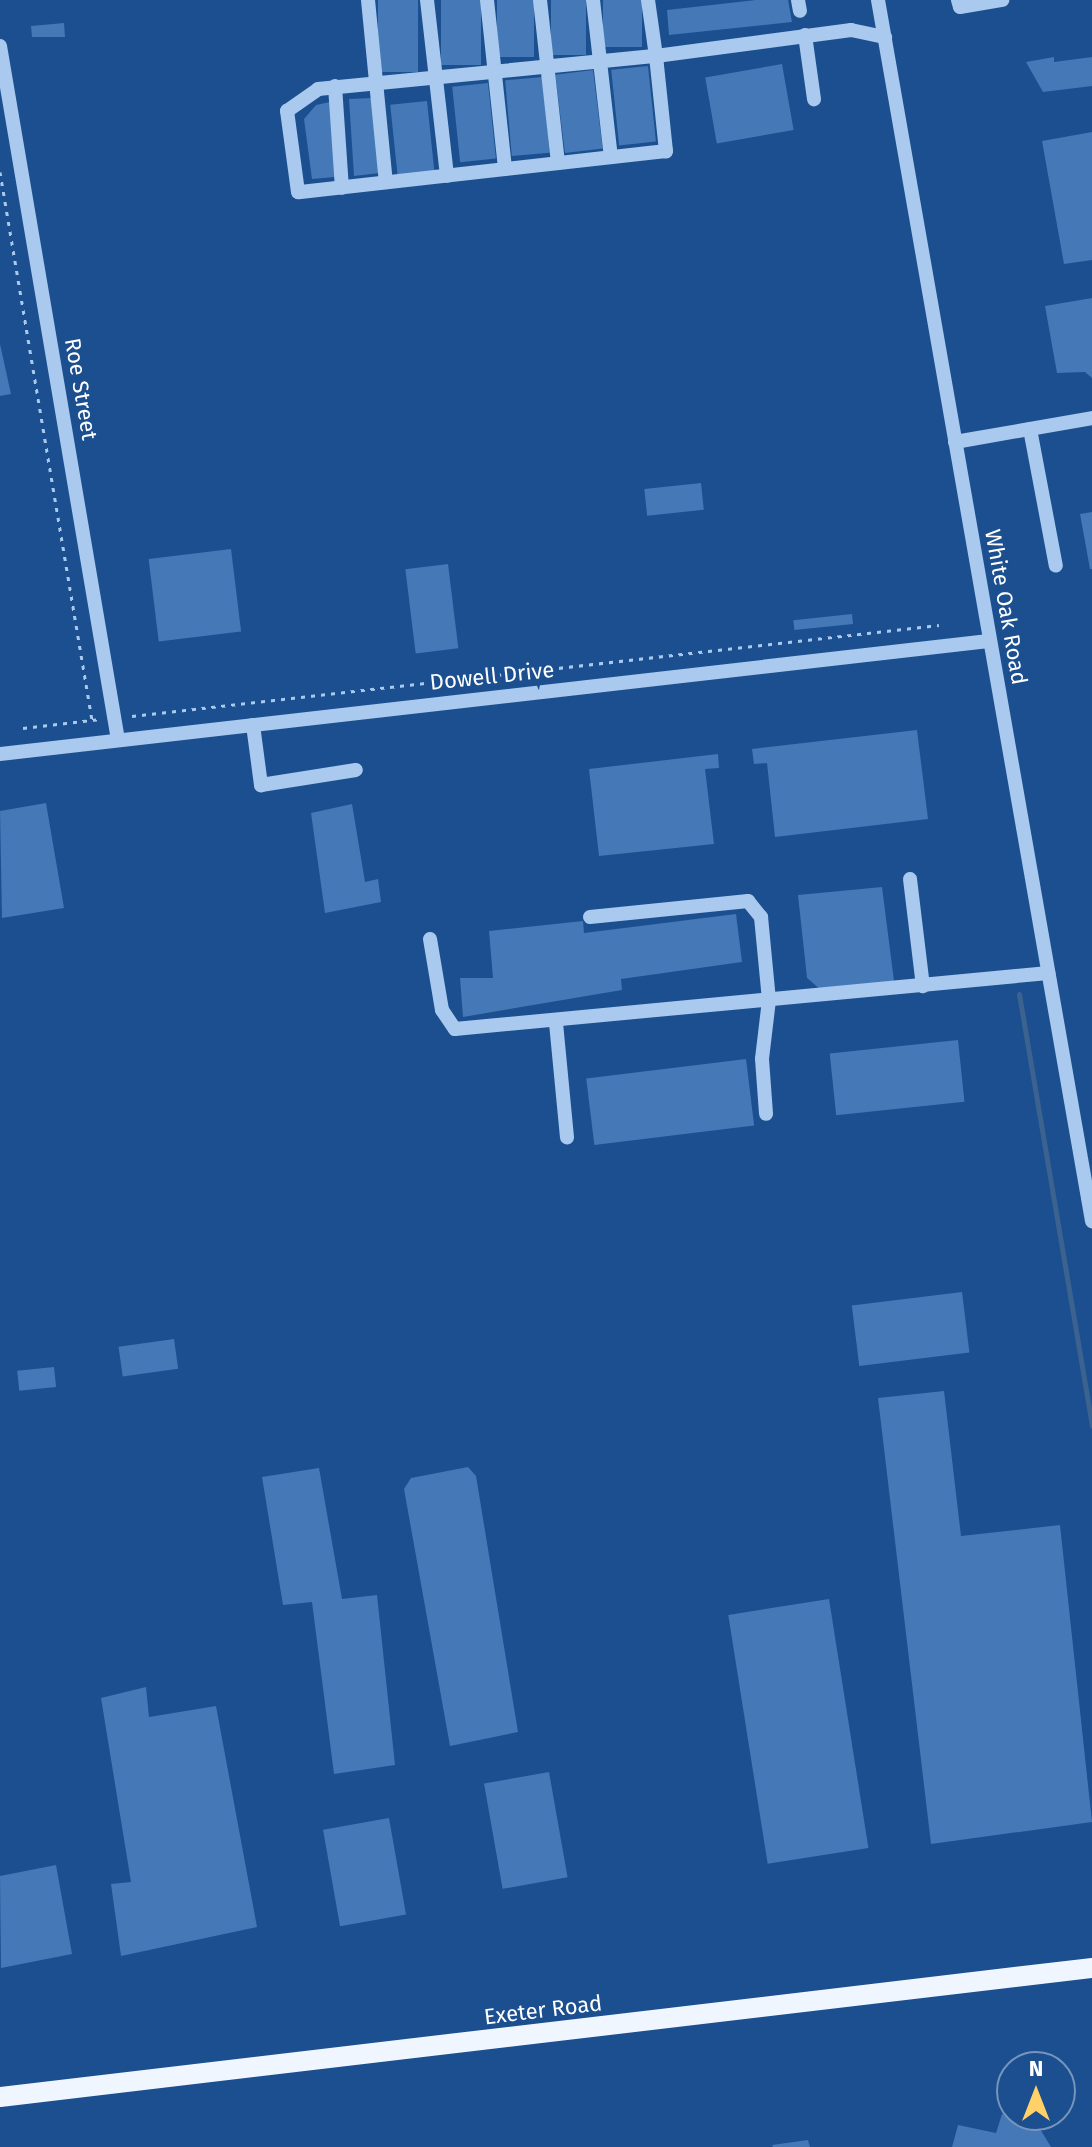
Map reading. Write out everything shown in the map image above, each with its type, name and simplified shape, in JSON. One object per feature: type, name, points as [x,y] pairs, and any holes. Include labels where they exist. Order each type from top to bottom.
[{"type":"main road","name":"Exeter Road","points":[[0,2097],[1092,1968]]},
{"type":"street","points":[[368,0],[386,182]]},
{"type":"street","points":[[427,0],[447,176]]},
{"type":"street","points":[[487,0],[505,169]]},
{"type":"street","points":[[540,0],[558,163]]},
{"type":"street","points":[[593,0],[611,157]]},
{"type":"street","points":[[653,0],[656,56],[666,151],[298,192],[287,111],[318,89],[656,56],[851,30],[885,37]]},
{"type":"street","name":"White Oak Road","points":[[878,0],[1048,973],[1086,1154],[1092,1221]]},
{"type":"street","points":[[958,0],[960,7],[1002,0]]},
{"type":"street","points":[[805,35],[814,99]]},
{"type":"street","name":"Roe Street","points":[[0,46],[118,740]]},
{"type":"street","points":[[335,86],[342,188]]},
{"type":"street","points":[[955,442],[1092,418]]},
{"type":"street","points":[[1030,429],[1056,566]]},
{"type":"street","name":"Dowell Drive","points":[[0,754],[989,641]]},
{"type":"street","points":[[253,725],[261,785],[356,770]]},
{"type":"street","points":[[910,879],[923,986]]},
{"type":"street","points":[[590,917],[748,901],[761,917],[769,1000],[762,1059],[766,1114]]},
{"type":"street","points":[[430,939],[442,1010],[455,1029],[556,1023],[1048,973]]},
{"type":"street","points":[[556,1023],[567,1137]]},
{"type":"path","points":[[0,172],[92,720]]},
{"type":"path","points":[[23,728],[939,625]]},
{"type":"building","points":[[378,0],[418,0],[418,72],[378,72]]},
{"type":"building","points":[[441,0],[481,0],[481,65],[441,65]]},
{"type":"building","points":[[497,0],[534,0],[534,57],[497,57]]},
{"type":"building","points":[[551,0],[586,0],[586,55],[551,55]]},
{"type":"building","points":[[603,0],[642,0],[642,47],[603,47]]},
{"type":"building","points":[[756,0],[788,0],[792,22],[669,35],[667,10]]},
{"type":"building","points":[[64,23],[65,37],[32,37],[31,26]]},
{"type":"building","points":[[1054,57],[1054,62],[1092,57],[1092,86],[1043,92],[1026,62]]},
{"type":"building","points":[[782,64],[794,130],[717,144],[705,78]]},
{"type":"building","points":[[648,66],[656,142],[619,145],[611,70]]},
{"type":"building","points":[[593,70],[603,148],[565,153],[555,75]]},
{"type":"building","points":[[543,77],[550,153],[512,156],[505,80]]},
{"type":"building","points":[[488,83],[496,159],[460,162],[452,87]]},
{"type":"building","points":[[372,98],[380,173],[354,176],[349,99]]},
{"type":"building","points":[[427,101],[435,173],[398,176],[390,105]]},
{"type":"building","points":[[330,102],[335,177],[312,179],[304,119],[316,105]]},
{"type":"building","points":[[1092,132],[1092,260],[1064,264],[1042,141]]},
{"type":"building","points":[[1092,298],[1092,378],[1085,372],[1057,373],[1045,306]]},
{"type":"building","points":[[0,344],[11,394],[0,396]]},
{"type":"building","points":[[701,483],[704,510],[647,516],[644,489]]},
{"type":"building","points":[[1092,512],[1092,569],[1090,569],[1080,514]]},
{"type":"building","points":[[231,549],[241,631],[159,641],[149,559]]},
{"type":"building","points":[[448,564],[458,648],[416,654],[405,569]]},
{"type":"building","points":[[852,614],[853,624],[794,630],[793,620]]},
{"type":"building","points":[[917,730],[928,819],[775,837],[767,763],[754,764],[752,749]]},
{"type":"building","points":[[718,754],[719,768],[705,769],[714,844],[599,856],[589,769]]},
{"type":"building","points":[[46,803],[64,908],[2,918],[0,811]]},
{"type":"building","points":[[352,804],[365,882],[378,879],[381,902],[325,913],[311,813]]},
{"type":"building","points":[[882,887],[894,981],[821,990],[807,978],[798,895]]},
{"type":"building","points":[[736,914],[742,962],[621,979],[622,990],[463,1017],[460,978],[493,978],[489,931],[583,921],[584,933]]},
{"type":"building","points":[[958,1040],[964,1102],[836,1115],[830,1053]]},
{"type":"building","points":[[746,1059],[754,1126],[594,1145],[586,1079]]},
{"type":"building","points":[[962,1292],[969,1353],[859,1366],[852,1306]]},
{"type":"building","points":[[174,1339],[178,1369],[123,1377],[119,1347]]},
{"type":"building","points":[[54,1367],[56,1387],[19,1391],[17,1371]]},
{"type":"building","points":[[944,1391],[961,1536],[1060,1525],[1092,1822],[931,1844],[878,1398]]},
{"type":"building","points":[[468,1467],[476,1476],[518,1732],[450,1746],[404,1489],[411,1478]]},
{"type":"building","points":[[319,1468],[342,1599],[377,1595],[395,1765],[334,1774],[312,1602],[283,1605],[262,1477]]},
{"type":"building","points":[[829,1599],[868,1848],[768,1864],[728,1615]]},
{"type":"building","points":[[146,1687],[149,1717],[216,1706],[257,1927],[121,1956],[111,1884],[131,1882],[101,1698]]},
{"type":"building","points":[[549,1772],[568,1877],[503,1889],[484,1783]]},
{"type":"building","points":[[389,1818],[406,1915],[340,1926],[323,1830]]},
{"type":"building","points":[[56,1865],[72,1954],[1,1968],[0,1876]]},
{"type":"building","points":[[958,2125],[996,2133],[1041,2131],[1051,2147],[952,2147]]},
{"type":"building","points":[[808,2140],[810,2147],[772,2145]]},
{"type":"waterway","points":[[1019,994],[1092,1426]]}]
